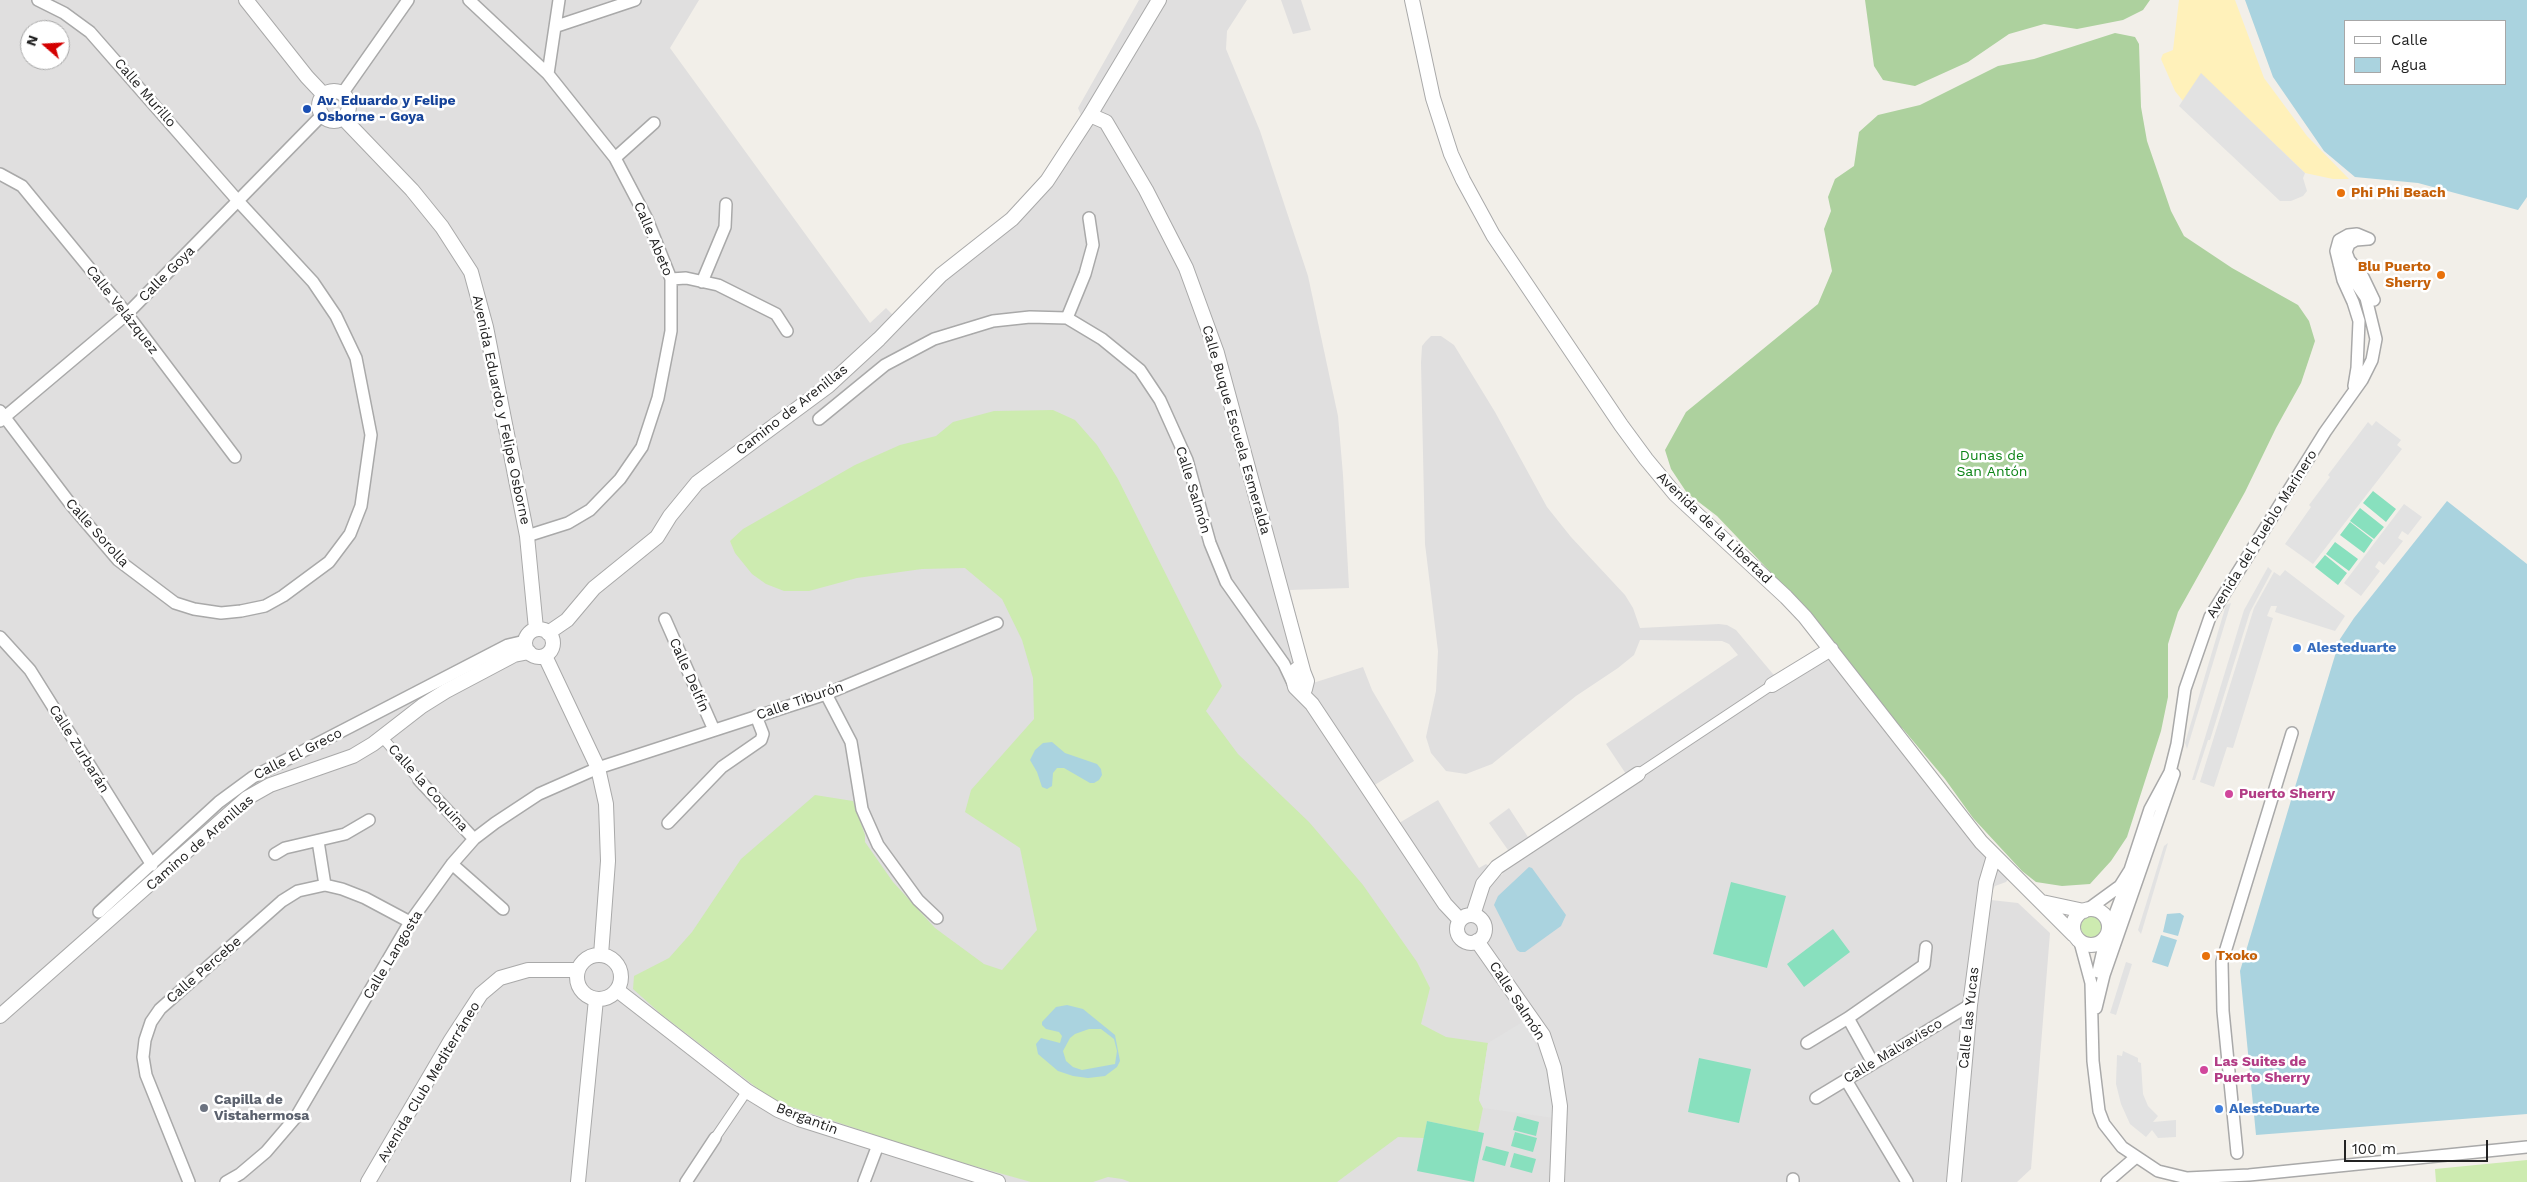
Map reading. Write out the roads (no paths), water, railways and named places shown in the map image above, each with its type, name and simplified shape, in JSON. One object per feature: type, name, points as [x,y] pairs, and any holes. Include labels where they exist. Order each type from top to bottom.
[{"type":"street","name":"Calle Murillo","points":[[38,0],[64,13],[90,32],[239,202]]},
{"type":"street","points":[[246,0],[307,77],[324,95]]},
{"type":"street","points":[[342,94],[408,0]]},
{"type":"street","name":"Calle Abeto","points":[[469,0],[548,74],[615,158],[647,219],[671,279],[671,331],[658,398],[642,447],[620,479],[590,510],[568,522],[526,536]]},
{"type":"street","points":[[548,74],[557,26],[559,0]]},
{"type":"street","points":[[557,26],[635,0]]},
{"type":"street","name":"Camino de Arenillas","points":[[542,631],[567,620],[594,588],[657,537],[670,516],[697,483],[828,386],[879,339],[941,275],[1012,219],[1047,181],[1090,115],[1159,0]]},
{"type":"street","name":"Avenida de la Libertad","points":[[1412,0],[1433,98],[1451,154],[1475,204],[1493,235],[1646,459],[1675,494],[1786,597],[1831,649],[1870,702],[1994,856],[2077,938]]},
{"type":"street","points":[[333,91],[342,94],[348,105],[343,118],[334,120],[322,115],[320,102],[324,95],[333,91]]},
{"type":"street","name":"Calle Goya","points":[[2,417],[127,314],[239,202],[322,115]]},
{"type":"street","name":"Calle Buque Escuela Esmeralda","points":[[1090,115],[1106,122],[1146,190],[1186,268],[1217,353],[1299,654],[1298,676],[1312,704],[1445,904],[1467,918]]},
{"type":"street","name":"Avenida Eduardo y Felipe Osborne","points":[[343,118],[412,190],[442,227],[471,272],[486,326],[542,631]]},
{"type":"street","points":[[615,158],[654,123]]},
{"type":"street","name":"Calle Velázquez","points":[[0,174],[22,186],[127,314],[235,457]]},
{"type":"street","name":"Calle Sorolla","points":[[2,417],[72,506],[118,560],[175,603],[194,609],[221,613],[264,606],[296,588],[329,562],[350,534],[361,506],[371,435],[356,358],[336,316],[313,282],[239,202]]},
{"type":"street","points":[[702,282],[725,227],[726,204]]},
{"type":"street","points":[[1066,318],[1085,274],[1093,245],[1089,218]]},
{"type":"street","name":"Avenida del Pueblo Marinero","points":[[2093,1017],[2144,860],[2172,784],[2185,689],[2210,617],[2353,390],[2362,380],[2372,360],[2376,312],[2373,294],[2346,252],[2349,244],[2356,240],[2368,239],[2357,234],[2348,235],[2339,240],[2336,251],[2343,280],[2359,321],[2357,374],[2353,390]]},
{"type":"street","name":"Avenida del Pueblo Marinero","points":[[2339,264],[2351,276],[2366,298],[2375,334]]},
{"type":"street","points":[[671,279],[686,278],[718,285],[776,314],[787,331]]},
{"type":"street","name":"Calle Salmón","points":[[819,419],[885,366],[934,339],[993,321],[1030,317],[1066,318],[1102,339],[1140,370],[1160,400],[1187,460],[1210,543],[1226,582],[1298,676]]},
{"type":"street","name":"Calle Delfín","points":[[665,619],[714,730]]},
{"type":"street","name":"Calle Tiburón","points":[[598,768],[826,694],[997,623]]},
{"type":"street","points":[[542,631],[552,645],[545,656],[536,656],[527,646],[527,636],[542,631]]},
{"type":"street","name":"Calle Zurbarán","points":[[0,637],[30,670],[152,865]]},
{"type":"street","name":"Calle El Greco","points":[[99,912],[219,802],[253,777],[508,645],[527,646]]},
{"type":"street","name":"Camino de Arenillas","points":[[0,1016],[247,798],[270,785],[353,756],[446,690],[514,655],[527,646]]},
{"type":"street","points":[[1467,918],[1484,924],[1484,934],[1477,941],[1468,942],[1460,938],[1457,929],[1467,918],[1483,884],[1497,867],[1772,685],[1831,649]]},
{"type":"street","points":[[545,656],[598,768],[606,804],[608,861],[601,955]]},
{"type":"street","points":[[826,694],[851,742],[862,809],[878,845],[918,900],[937,918]]},
{"type":"street","points":[[668,823],[722,767],[761,740],[764,734],[756,716]]},
{"type":"street","points":[[2237,1153],[2223,1011],[2222,962],[2292,733]]},
{"type":"street","name":"Calle la Coquina","points":[[382,737],[474,839]]},
{"type":"street","name":"Avenida del Pueblo Marinero","points":[[2085,910],[2120,886],[2126,877],[2150,809],[2170,772],[2177,744]]},
{"type":"street","name":"Calle Langosta","points":[[226,1182],[240,1174],[266,1152],[296,1118],[410,922],[452,864],[474,839],[539,794],[598,768]]},
{"type":"street","points":[[275,854],[285,848],[346,834],[369,820]]},
{"type":"street","points":[[318,841],[325,885],[365,898],[410,922]]},
{"type":"street","name":"Calle las Yucas","points":[[1954,1182],[1970,1005],[1986,883],[1994,856]]},
{"type":"street","name":"Avenida del Pueblo Marinero","points":[[2097,1001],[2097,975],[2107,933],[2123,893],[2144,860]]},
{"type":"street","points":[[452,864],[503,909]]},
{"type":"street","name":"Calle Percebe","points":[[189,1182],[146,1074],[143,1057],[145,1040],[151,1022],[160,1009],[282,901],[298,891],[325,885]]},
{"type":"street","points":[[2042,902],[2100,912],[2108,923],[2107,933],[2097,944],[2085,944],[2077,938],[2074,921],[2085,910]]},
{"type":"street","name":"Avenida del Pueblo Marinero","points":[[2077,938],[2089,968],[2093,1017],[2093,1061],[2099,1111],[2104,1124],[2122,1147],[2158,1171],[2187,1178],[2249,1175],[2527,1147]]},
{"type":"street","name":"Calle Salmón","points":[[1477,941],[1543,1035],[1554,1068],[1560,1106],[1557,1182]]},
{"type":"street","points":[[1807,1043],[1848,1018],[1924,965],[1926,947]]},
{"type":"street","points":[[601,955],[610,957],[618,964],[621,972],[621,982],[611,996],[596,999],[589,996],[579,985],[578,970],[587,958],[601,955]]},
{"type":"street","name":"Avenida Club Mediterráneo","points":[[368,1182],[451,1040],[481,994],[500,978],[528,970],[578,970]]},
{"type":"street","name":"Bergantin","points":[[617,990],[747,1091],[778,1110],[799,1120],[998,1182]]},
{"type":"street","points":[[578,1182],[596,999]]},
{"type":"street","name":"Calle Malvavisco","points":[[1816,1098],[1970,1005]]},
{"type":"street","points":[[1848,1018],[1873,1062]]},
{"type":"street","points":[[1846,1080],[1907,1182]]},
{"type":"street","points":[[686,1182],[747,1091]]},
{"type":"street","points":[[864,1182],[878,1144]]},
{"type":"street","points":[[2107,1182],[2136,1157]]},
{"type":"water","points":[[2245,0],[2527,0],[2527,197],[2518,210],[2418,183],[2355,177],[2324,151],[2273,77]]},
{"type":"water","points":[[2447,501],[2527,564],[2527,1114],[2256,1135],[2240,971],[2292,797],[2340,639],[2354,618]]},
{"type":"water","points":[[1052,742],[1065,753],[1097,764],[1101,769],[1102,775],[1099,780],[1090,783],[1064,768],[1057,768],[1053,773],[1052,786],[1047,789],[1042,787],[1037,772],[1030,760],[1035,750],[1043,743]]},
{"type":"water","points":[[1529,867],[1532,868],[1566,915],[1561,926],[1525,952],[1520,952],[1517,950],[1494,905],[1498,896]]},
{"type":"water","points":[[2180,913],[2184,916],[2178,936],[2163,932],[2167,914]]},
{"type":"water","points":[[2161,935],[2177,940],[2168,967],[2152,962]]},
{"type":"water","points":[[1067,1005],[1083,1009],[1115,1035],[1120,1061],[1117,1067],[1105,1076],[1088,1078],[1073,1076],[1058,1071],[1038,1054],[1036,1044],[1041,1038],[1060,1043],[1062,1036],[1059,1032],[1046,1029],[1042,1025],[1042,1022],[1056,1007]],"holes":[[[1089,1029],[1101,1029],[1114,1039],[1117,1051],[1115,1064],[1082,1070],[1073,1067],[1066,1061],[1063,1051],[1070,1038]]]},
{"type":"place","name":"Av. Eduardo y Felipe Osborne - Goya","points":[[307,109]]},
{"type":"place","name":"Phi Phi Beach","points":[[2341,193]]},
{"type":"place","name":"Blu Puerto Sherry","points":[[2441,275]]},
{"type":"place","name":"Alesteduarte","points":[[2297,648]]},
{"type":"place","name":"Puerto Sherry","points":[[2229,794]]},
{"type":"place","name":"Txoko","points":[[2206,956]]},
{"type":"place","name":"Las Suites de Puerto Sherry","points":[[2204,1070]]},
{"type":"place","name":"Capilla de Vistahermosa","points":[[204,1108]]},
{"type":"place","name":"AlesteDuarte","points":[[2219,1109]]},
{"type":"park label","name":"Dunas de San Antón","points":[[1992,464]]}]
